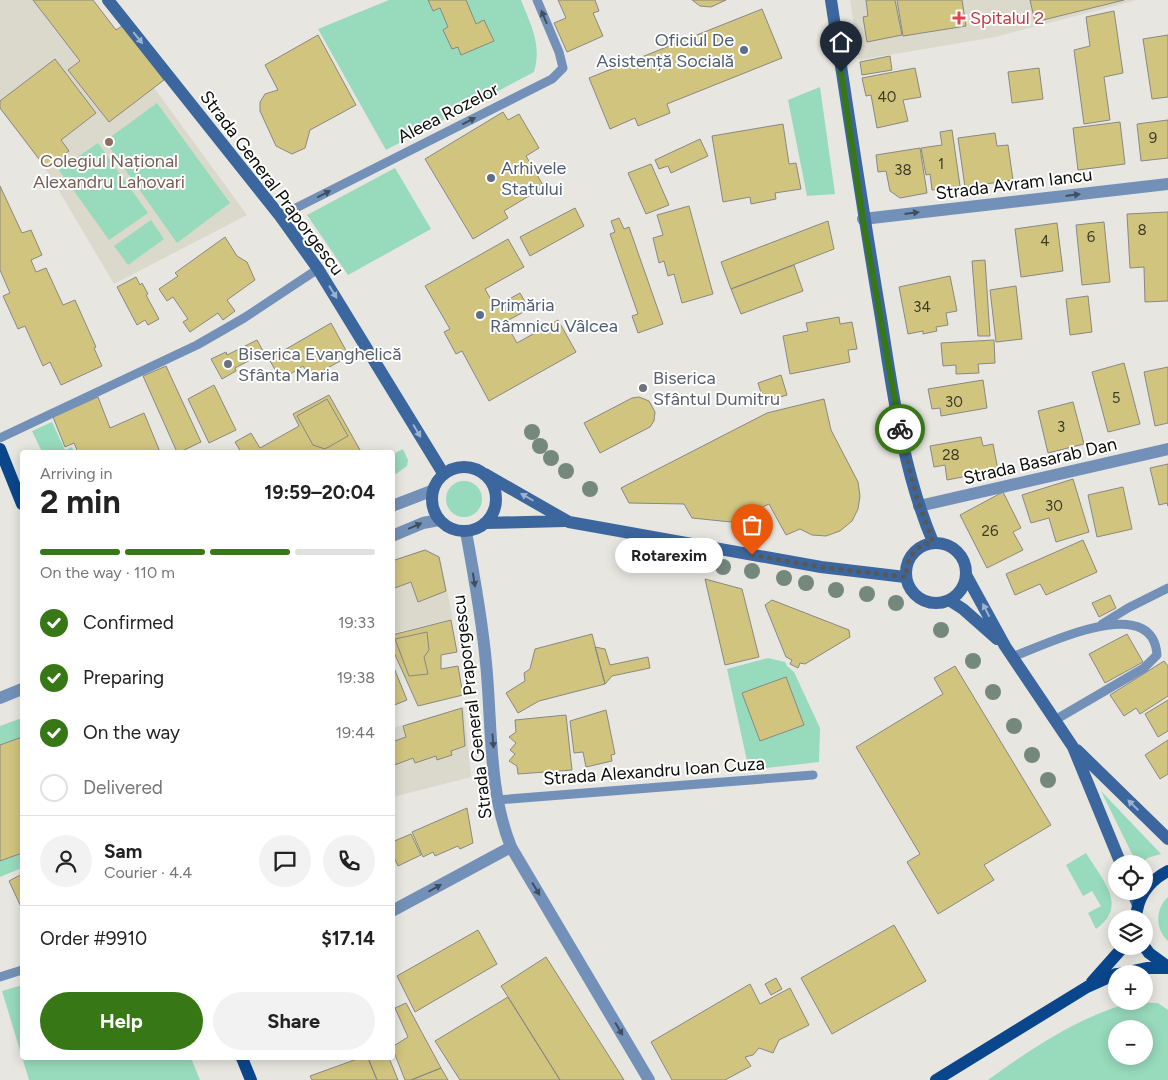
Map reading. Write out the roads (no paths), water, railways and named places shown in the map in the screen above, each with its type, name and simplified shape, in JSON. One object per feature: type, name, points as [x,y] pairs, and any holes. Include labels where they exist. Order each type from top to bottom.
[{"type":"main road","points":[[0,449],[20,499]]},
{"type":"main road","points":[[1137,910],[1144,891],[1154,879],[1168,871]]},
{"type":"main road","points":[[1087,987],[1116,955]]},
{"type":"main road","points":[[1152,955],[1168,967]]},
{"type":"main road","points":[[1153,968],[1168,967]]},
{"type":"main road","points":[[936,1080],[1087,987],[1108,978]]},
{"type":"main road","points":[[243,1060],[251,1080]]},
{"type":"street","name":"Strada General Praporgescu","points":[[108,0],[280,216],[318,269],[443,473]]},
{"type":"street","points":[[830,0],[863,219],[903,448],[919,506],[933,542]]},
{"type":"street","name":"Strada Avram Iancu","points":[[863,219],[1168,184]]},
{"type":"street","name":"Strada Basarab Dan","points":[[919,506],[1168,449]]},
{"type":"street","points":[[569,522],[485,474],[464,466],[453,468],[443,473],[435,482],[431,491],[431,504],[439,520],[447,527],[466,532],[486,523],[569,522],[821,567],[906,577]]},
{"type":"street","points":[[485,474],[492,483],[496,494],[496,505],[486,523]]},
{"type":"street","points":[[395,505],[431,491]]},
{"type":"street","points":[[395,535],[423,523],[439,520]]},
{"type":"street","name":"Strada General Praporgescu","points":[[466,532],[486,662],[498,800],[511,847],[649,1080]]},
{"type":"street","points":[[966,575],[963,587],[949,600],[937,603],[924,600],[911,591],[906,577],[907,564],[912,554],[922,546],[933,542],[954,548],[963,560],[966,575],[1005,646],[1073,747],[1117,855]]},
{"type":"street","points":[[949,600],[963,609],[1005,646]]},
{"type":"street","points":[[0,698],[20,690]]},
{"type":"street","points":[[1073,747],[1168,839]]},
{"type":"street","points":[[395,910],[511,847]]},
{"type":"street","points":[[1136,900],[1138,905]]},
{"type":"lane","name":"Aleea Rozelor","points":[[280,216],[552,78],[563,68],[559,52],[537,0]]},
{"type":"lane","points":[[0,438],[197,345],[244,318],[318,269]]},
{"type":"lane","points":[[1012,657],[1097,627],[1128,608],[1168,588]]},
{"type":"lane","points":[[1055,720],[1144,668],[1157,655],[1156,643],[1150,633],[1140,626],[1129,623],[1097,627]]},
{"type":"lane","name":"Strada Alexandru Ioan Cuza","points":[[498,800],[813,775]]},
{"type":"lane","points":[[0,976],[20,971]]},
{"type":"place","name":"Spitalul 2","points":[[959,18]]},
{"type":"place","name":"Oficiul De Asistență Socială","points":[[744,50]]},
{"type":"place","name":"Colegiul Național Alexandru Lahovari","points":[[109,142]]},
{"type":"place","name":"Arhivele Statului","points":[[491,178]]},
{"type":"place","name":"Primăria Râmnicu Vâlcea","points":[[480,315]]},
{"type":"place","name":"Biserica Evanghelică Sfânta Maria","points":[[228,364]]},
{"type":"place","name":"Biserica Sfântul Dumitru","points":[[643,388]]},
{"type":"place","name":"Rotarexim","points":[[752,555]]}]
